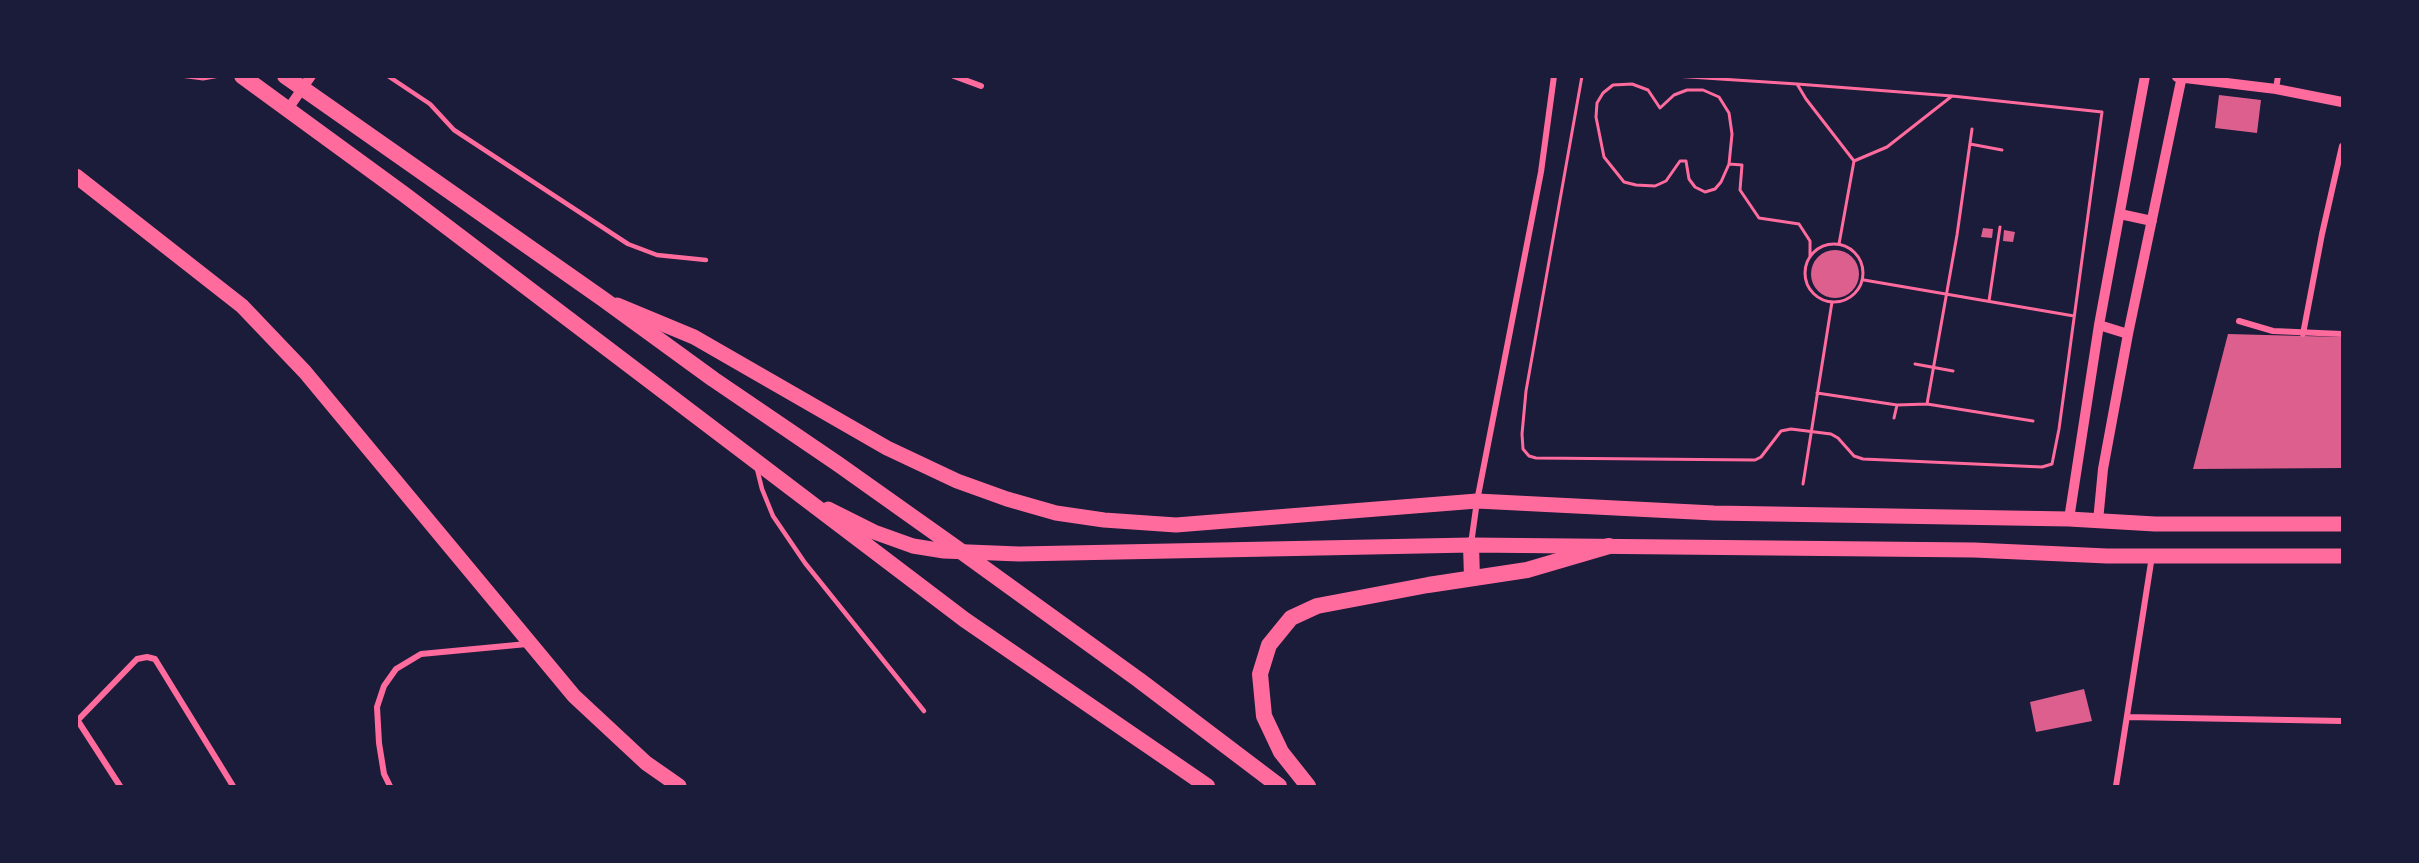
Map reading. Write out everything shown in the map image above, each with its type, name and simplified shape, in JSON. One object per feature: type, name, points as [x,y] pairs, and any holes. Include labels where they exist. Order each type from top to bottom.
[{"type":"highway","points":[[242,76],[754,458],[965,620],[1207,786]]},
{"type":"highway","points":[[285,76],[307,83],[713,380],[838,464],[1140,680],[1279,786]]},
{"type":"highway","points":[[1471,544],[1472,578]]},
{"type":"highway","points":[[1308,786],[1281,752],[1264,716],[1260,674],[1269,645],[1291,618],[1317,606],[1527,570],[1609,546]]},
{"type":"main road","points":[[76,176],[242,306],[305,372],[574,696],[646,764],[679,786]]},
{"type":"main road","points":[[603,299],[694,337],[907,457],[957,481],[1006,499],[1056,513],[1104,520],[1176,525],[1477,501],[1714,513],[2069,519],[2155,524],[2343,524]]},
{"type":"main road","points":[[768,469],[838,515],[874,532],[913,546],[944,551],[1019,554],[1471,544],[1974,550],[2107,556],[2343,556]]},
{"type":"street","points":[[954,76],[981,86]]},
{"type":"street","points":[[1471,544],[1477,501],[1541,172],[1554,76]]},
{"type":"street","points":[[2069,519],[2099,325],[2145,76]]},
{"type":"street","points":[[2175,76],[2276,89],[2343,102]]},
{"type":"street","points":[[2276,89],[2278,76]]},
{"type":"street","points":[[2098,521],[2103,469],[2128,334],[2182,77]]},
{"type":"street","points":[[288,109],[307,83]]},
{"type":"street","points":[[2303,334],[2322,234],[2343,146]]},
{"type":"street","points":[[2120,214],[2152,221]]},
{"type":"street","points":[[2239,321],[2273,331],[2343,334]]},
{"type":"street","points":[[2099,325],[2128,334]]},
{"type":"street","points":[[2116,786],[2152,555]]},
{"type":"street","points":[[390,786],[384,774],[376,707],[384,686],[396,669],[421,654],[530,644]]},
{"type":"street","points":[[120,786],[77,722],[137,659],[147,657],[155,658],[233,786]]},
{"type":"street","points":[[2127,717],[2343,721]]},
{"type":"lane","points":[[388,76],[430,104],[454,130],[628,244],[657,255],[706,260]]},
{"type":"lane","points":[[754,458],[762,489],[779,525],[805,563],[924,711]]},
{"type":"path","points":[[180,76],[203,79],[220,76]]},
{"type":"path","points":[[1582,76],[1526,391],[1522,434],[1523,449],[1529,456],[1536,458],[1755,460],[1761,457],[1781,431],[1791,429],[1831,434],[1838,438],[1854,456],[1863,459],[2042,467],[2052,464],[2059,429],[2102,112],[1952,96],[1674,76]]},
{"type":"path","points":[[1632,84],[1648,90],[1660,108],[1674,95],[1687,90],[1703,90],[1719,97],[1730,113],[1732,134],[1729,164],[1721,182],[1715,189],[1705,192],[1695,187],[1689,179],[1686,162],[1680,161],[1666,181],[1655,186],[1624,182],[1604,157],[1596,117],[1597,103],[1603,93],[1613,85],[1632,84]]},
{"type":"path","points":[[1797,84],[1806,99],[1854,160],[1839,244]]},
{"type":"path","points":[[1854,160],[1887,147],[1952,96]]},
{"type":"path","points":[[1927,404],[1947,294],[1972,129]]},
{"type":"path","points":[[1970,144],[2002,150]]},
{"type":"path","points":[[1729,164],[1742,165],[1740,190],[1759,218],[1799,224],[1810,241],[1810,257]]},
{"type":"path","points":[[1989,302],[2000,227]]},
{"type":"path","points":[[1839,244],[1854,251],[1861,259],[1864,269],[1863,280],[1854,296],[1845,301],[1832,302],[1818,298],[1809,289],[1805,278],[1806,265],[1810,257],[1823,246],[1839,244]]},
{"type":"path","points":[[1863,280],[2074,316]]},
{"type":"path","points":[[1803,484],[1832,302]]},
{"type":"path","points":[[1915,364],[1953,370]]},
{"type":"path","points":[[1817,393],[1897,405],[1927,404],[2033,421]]},
{"type":"path","points":[[1894,418],[1897,405]]},
{"type":"building","points":[[2219,95],[2261,100],[2257,133],[2215,128]]},
{"type":"building","points":[[1983,228],[1993,229],[1992,238],[1981,237]]},
{"type":"building","points":[[2004,230],[2015,232],[2013,242],[2003,241]]},
{"type":"building","points":[[1830,250],[1840,250],[1855,260],[1859,274],[1858,283],[1849,294],[1840,298],[1830,298],[1815,288],[1811,279],[1811,269],[1821,254]]},
{"type":"building","points":[[2228,334],[2342,337],[2342,468],[2193,469]]},
{"type":"building","points":[[2084,689],[2092,721],[2036,732],[2030,702]]}]
